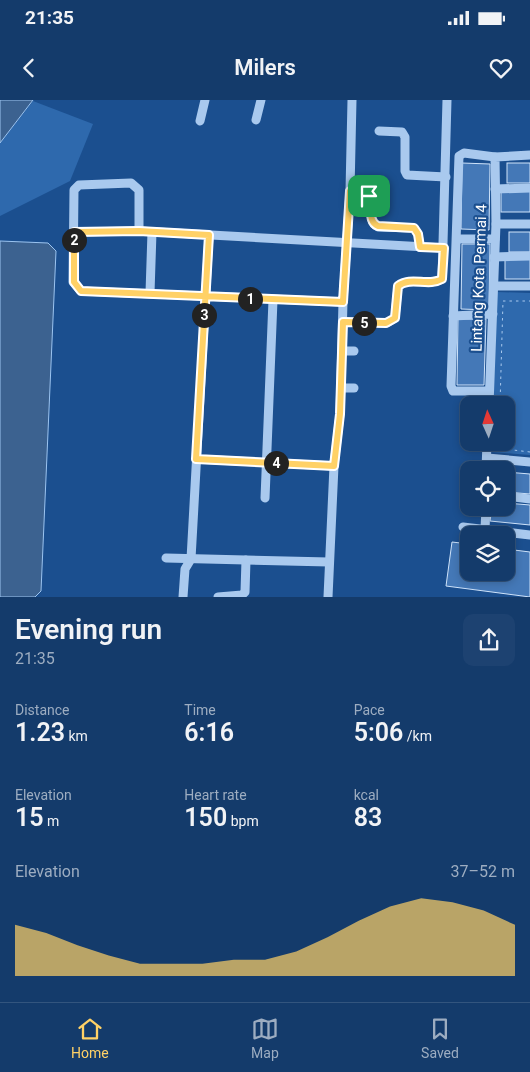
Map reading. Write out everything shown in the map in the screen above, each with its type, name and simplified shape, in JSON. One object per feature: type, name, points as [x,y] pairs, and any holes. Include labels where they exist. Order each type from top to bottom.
[{"type":"street","points":[[200,122],[205,100]]},
{"type":"street","points":[[256,120],[262,100]]},
{"type":"street","points":[[328,597],[334,466],[340,414],[352,100]]},
{"type":"street","points":[[343,322],[386,323],[395,318],[398,286],[404,281],[435,283],[442,279],[448,100]]},
{"type":"street","points":[[380,131],[402,132],[405,137],[405,171],[407,175],[446,177]]},
{"type":"street","points":[[489,391],[453,391],[451,386],[459,156],[464,153],[497,156],[530,155]]},
{"type":"street","name":"Lintang Kota Permai 4","points":[[489,396],[497,156]]},
{"type":"street","points":[[139,231],[139,190],[131,183],[79,185],[74,190],[74,282],[81,291],[343,302]]},
{"type":"street","points":[[495,189],[530,188]]},
{"type":"street","points":[[350,191],[369,196],[374,225],[414,228],[418,234],[420,247]]},
{"type":"street","points":[[496,224],[530,224]]},
{"type":"street","points":[[74,232],[139,231],[444,248]]},
{"type":"street","points":[[150,293],[152,232]]},
{"type":"street","points":[[183,597],[185,569],[191,558],[209,235]]},
{"type":"street","points":[[457,239],[495,240]]},
{"type":"street","points":[[494,257],[530,256]]},
{"type":"street","points":[[494,286],[530,286]]},
{"type":"street","points":[[265,498],[273,300]]},
{"type":"street","points":[[453,316],[493,314]]},
{"type":"street","points":[[342,351],[354,351]]},
{"type":"street","points":[[341,388],[354,388]]},
{"type":"street","points":[[487,451],[487,461]]},
{"type":"street","points":[[487,458],[530,462]]},
{"type":"street","points":[[196,459],[334,466]]},
{"type":"street","points":[[515,497],[530,499]]},
{"type":"street","points":[[515,533],[530,535]]},
{"type":"street","points":[[166,558],[329,562]]},
{"type":"street","points":[[218,597],[242,595],[245,592],[246,560]]},
{"type":"path","points":[[500,396],[502,301],[530,301]]},
{"type":"path","points":[[515,450],[530,452]]},
{"type":"shaded area","points":[[0,100],[33,100],[0,143]]},
{"type":"shaded area","points":[[33,101],[93,124],[70,181],[0,216],[0,143]]},
{"type":"shaded area","points":[[0,241],[48,243],[56,251],[41,591],[35,597],[0,597]]},
{"type":"shaded area","points":[[497,292],[530,293],[530,455],[491,452],[515,451],[515,396],[493,396]]},
{"type":"building","points":[[462,163],[490,164],[489,230],[461,229]]},
{"type":"building","points":[[507,163],[530,163],[530,183],[507,183]]},
{"type":"building","points":[[501,191],[530,191],[530,212],[501,212]]},
{"type":"building","points":[[509,232],[530,232],[530,252],[509,252]]},
{"type":"building","points":[[462,244],[490,244],[489,310],[461,309]]},
{"type":"building","points":[[505,259],[530,259],[530,279],[505,279]]},
{"type":"building","points":[[458,319],[486,319],[484,385],[457,385]]},
{"type":"building","points":[[515,473],[530,474],[530,494],[515,493]]},
{"type":"building","points":[[515,504],[530,505],[530,525],[490,521],[491,516],[515,516]]},
{"type":"building","points":[[452,542],[460,543],[460,581],[515,581],[515,550],[530,552],[530,597],[446,586]]},
{"type":"route","points":[[369,196],[350,191],[343,302],[205,297],[150,293],[81,291],[74,282],[74,232],[139,231],[209,235],[205,297],[196,459],[334,466],[340,414],[343,322],[386,323],[395,318],[398,286],[404,281],[435,283],[442,279],[444,248],[420,247],[418,234],[414,228],[374,225],[369,196]]}]
